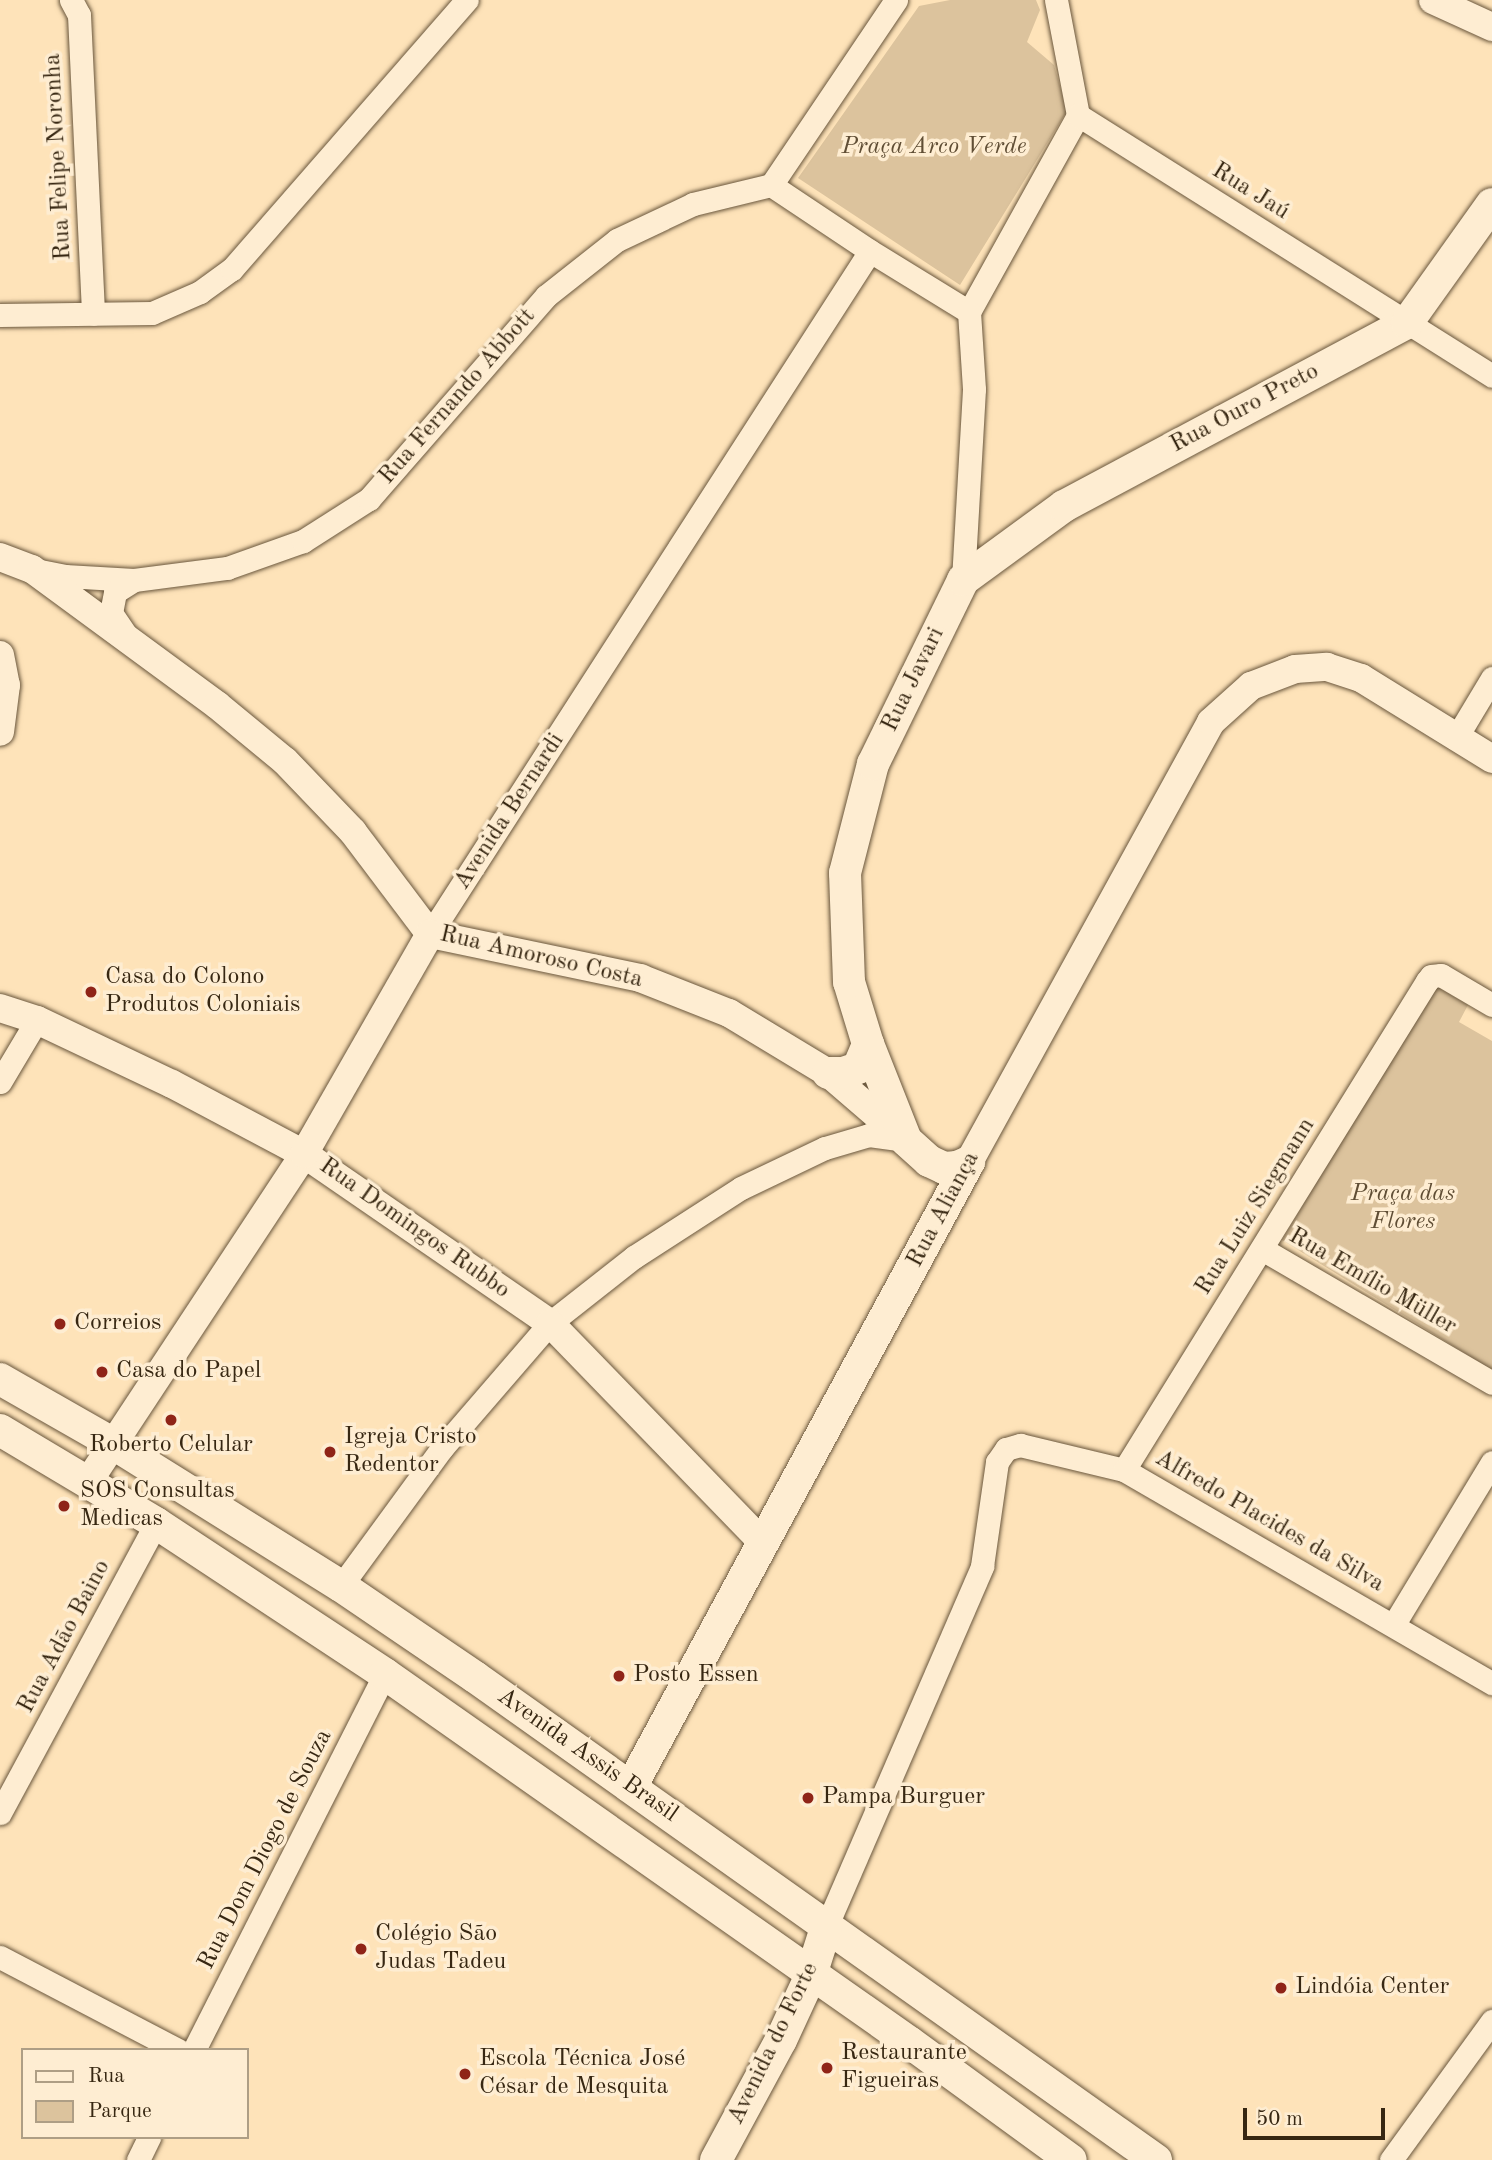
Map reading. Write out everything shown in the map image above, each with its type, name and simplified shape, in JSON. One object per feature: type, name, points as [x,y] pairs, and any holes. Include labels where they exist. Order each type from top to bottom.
[{"type":"main road","name":"Rua Ouro Preto","points":[[963,580],[1064,506],[1407,323],[1492,204]]},
{"type":"main road","name":"Rua Javari","points":[[906,1140],[868,1044],[849,982],[845,873],[873,765],[963,580]]},
{"type":"main road","points":[[828,1073],[843,1073],[858,1068],[868,1044]]},
{"type":"main road","name":"Rua Amoroso Costa","points":[[906,1140],[929,1161],[940,1184],[943,1210]]},
{"type":"main road","points":[[929,1161],[944,1168],[969,1162]]},
{"type":"main road","name":"Rua Aliança","points":[[631,1787],[969,1162]]},
{"type":"main road","name":"Avenida Assis Brasil","points":[[0,1379],[112,1443],[341,1586],[827,1925],[1156,2160]]},
{"type":"main road","name":"Avenida Assis Brasil","points":[[0,1430],[156,1523],[385,1674],[811,1975],[1059,2157]]},
{"type":"main road","name":"Avenida do Forte","points":[[716,2160],[781,2040],[811,1975],[827,1925]]},
{"type":"street","points":[[0,316],[152,313],[200,292],[232,269],[467,0]]},
{"type":"street","points":[[895,0],[771,185],[870,251],[970,312],[1078,115],[1056,0]]},
{"type":"street","points":[[1433,0],[1492,27]]},
{"type":"street","name":"Rua Felipe Noronha","points":[[81,5],[93,314]]},
{"type":"street","name":"Rua Jaú","points":[[1078,115],[1492,376]]},
{"type":"street","name":"Rua Fernando Abbott","points":[[0,557],[32,569],[65,576],[134,580],[227,568],[303,541],[369,499],[546,296],[617,240],[693,204],[771,185]]},
{"type":"street","name":"Avenida Bernardi","points":[[88,1482],[304,1154],[430,934],[870,251]]},
{"type":"street","name":"Rua Javari","points":[[963,580],[974,389],[970,312]]},
{"type":"street","name":"Rua Amoroso Costa","points":[[32,569],[285,761],[353,832],[430,934],[640,978],[729,1013],[828,1073],[906,1140]]},
{"type":"street","points":[[129,640],[111,613],[115,592],[134,580]]},
{"type":"street","points":[[0,655],[6,685],[0,732]]},
{"type":"street","name":"Rua Aliança","points":[[969,1162],[1211,722],[1251,686],[1295,669],[1327,667],[1361,678],[1492,760]]},
{"type":"street","points":[[1457,738],[1492,678]]},
{"type":"street","name":"Rua Luiz Siegmann","points":[[1124,1470],[1427,981],[1436,974],[1492,1005]]},
{"type":"street","name":"Rua Domingos Rubbo","points":[[0,1008],[37,1020],[173,1084],[304,1154],[550,1324],[763,1543]]},
{"type":"street","points":[[0,1082],[37,1020]]},
{"type":"street","points":[[341,1586],[442,1448],[550,1324],[634,1257],[741,1188],[825,1148],[869,1135],[906,1140]]},
{"type":"street","name":"Rua Emílio Müller","points":[[1262,1249],[1492,1382]]},
{"type":"street","name":"Alfredo Placides da Silva","points":[[827,1925],[982,1566],[997,1462],[1006,1450],[1020,1445],[1124,1470],[1492,1684]]},
{"type":"street","points":[[1394,1625],[1492,1462]]},
{"type":"street","name":"Rua Adão Baino","points":[[0,1813],[156,1523]]},
{"type":"street","name":"Rua Dom Diogo de Souza","points":[[195,2048],[385,1674]]},
{"type":"street","points":[[0,1957],[174,2048]]},
{"type":"street","points":[[1391,2160],[1492,2021]]},
{"type":"street","points":[[138,2160],[148,2139]]},
{"type":"green space","name":"Praça Arco Verde","points":[[950,0],[1036,0],[1040,10],[1027,42],[1054,65],[1067,111],[960,285],[798,178],[919,6]]},
{"type":"green space","name":"Praça das Flores","points":[[1434,985],[1468,1005],[1459,1022],[1492,1041],[1492,1370],[1282,1240]]},
{"type":"place","name":"Casa do Colono Produtos Coloniais","points":[[91,992]]},
{"type":"place","name":"Correios","points":[[60,1324]]},
{"type":"place","name":"Casa do Papel","points":[[102,1372]]},
{"type":"place","name":"Roberto Celular","points":[[171,1420]]},
{"type":"place","name":"Igreja Cristo Redentor","points":[[330,1452]]},
{"type":"place","name":"SOS Consultas Medicas","points":[[64,1506]]},
{"type":"place","name":"Posto Essen","points":[[619,1676]]},
{"type":"place","name":"Pampa Burguer","points":[[808,1798]]},
{"type":"place","name":"Colégio São Judas Tadeu","points":[[361,1949]]},
{"type":"place","name":"Lindóia Center","points":[[1281,1988]]},
{"type":"place","name":"Restaurante Figueiras","points":[[827,2068]]},
{"type":"place","name":"Escola Técnica José César de Mesquita","points":[[465,2074]]}]
